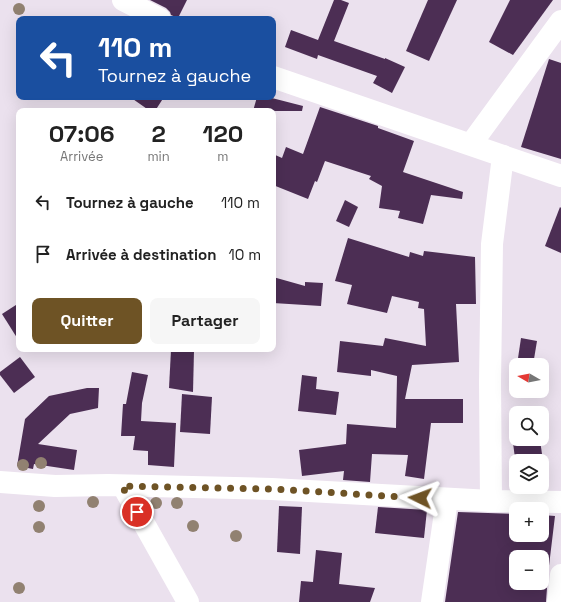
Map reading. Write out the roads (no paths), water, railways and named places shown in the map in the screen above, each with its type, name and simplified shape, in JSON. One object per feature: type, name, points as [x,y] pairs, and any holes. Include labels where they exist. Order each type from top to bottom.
[{"type":"street","points":[[123,0],[154,16]]},
{"type":"street","points":[[471,144],[561,21]]},
{"type":"street","points":[[276,78],[561,176]]},
{"type":"street","points":[[491,501],[492,244],[503,156]]},
{"type":"street","points":[[0,482],[55,486],[272,489],[491,501],[561,502]]},
{"type":"street","points":[[122,486],[188,602]]},
{"type":"street","points":[[432,602],[447,499]]},
{"type":"street","points":[[558,602],[561,575]]}]
